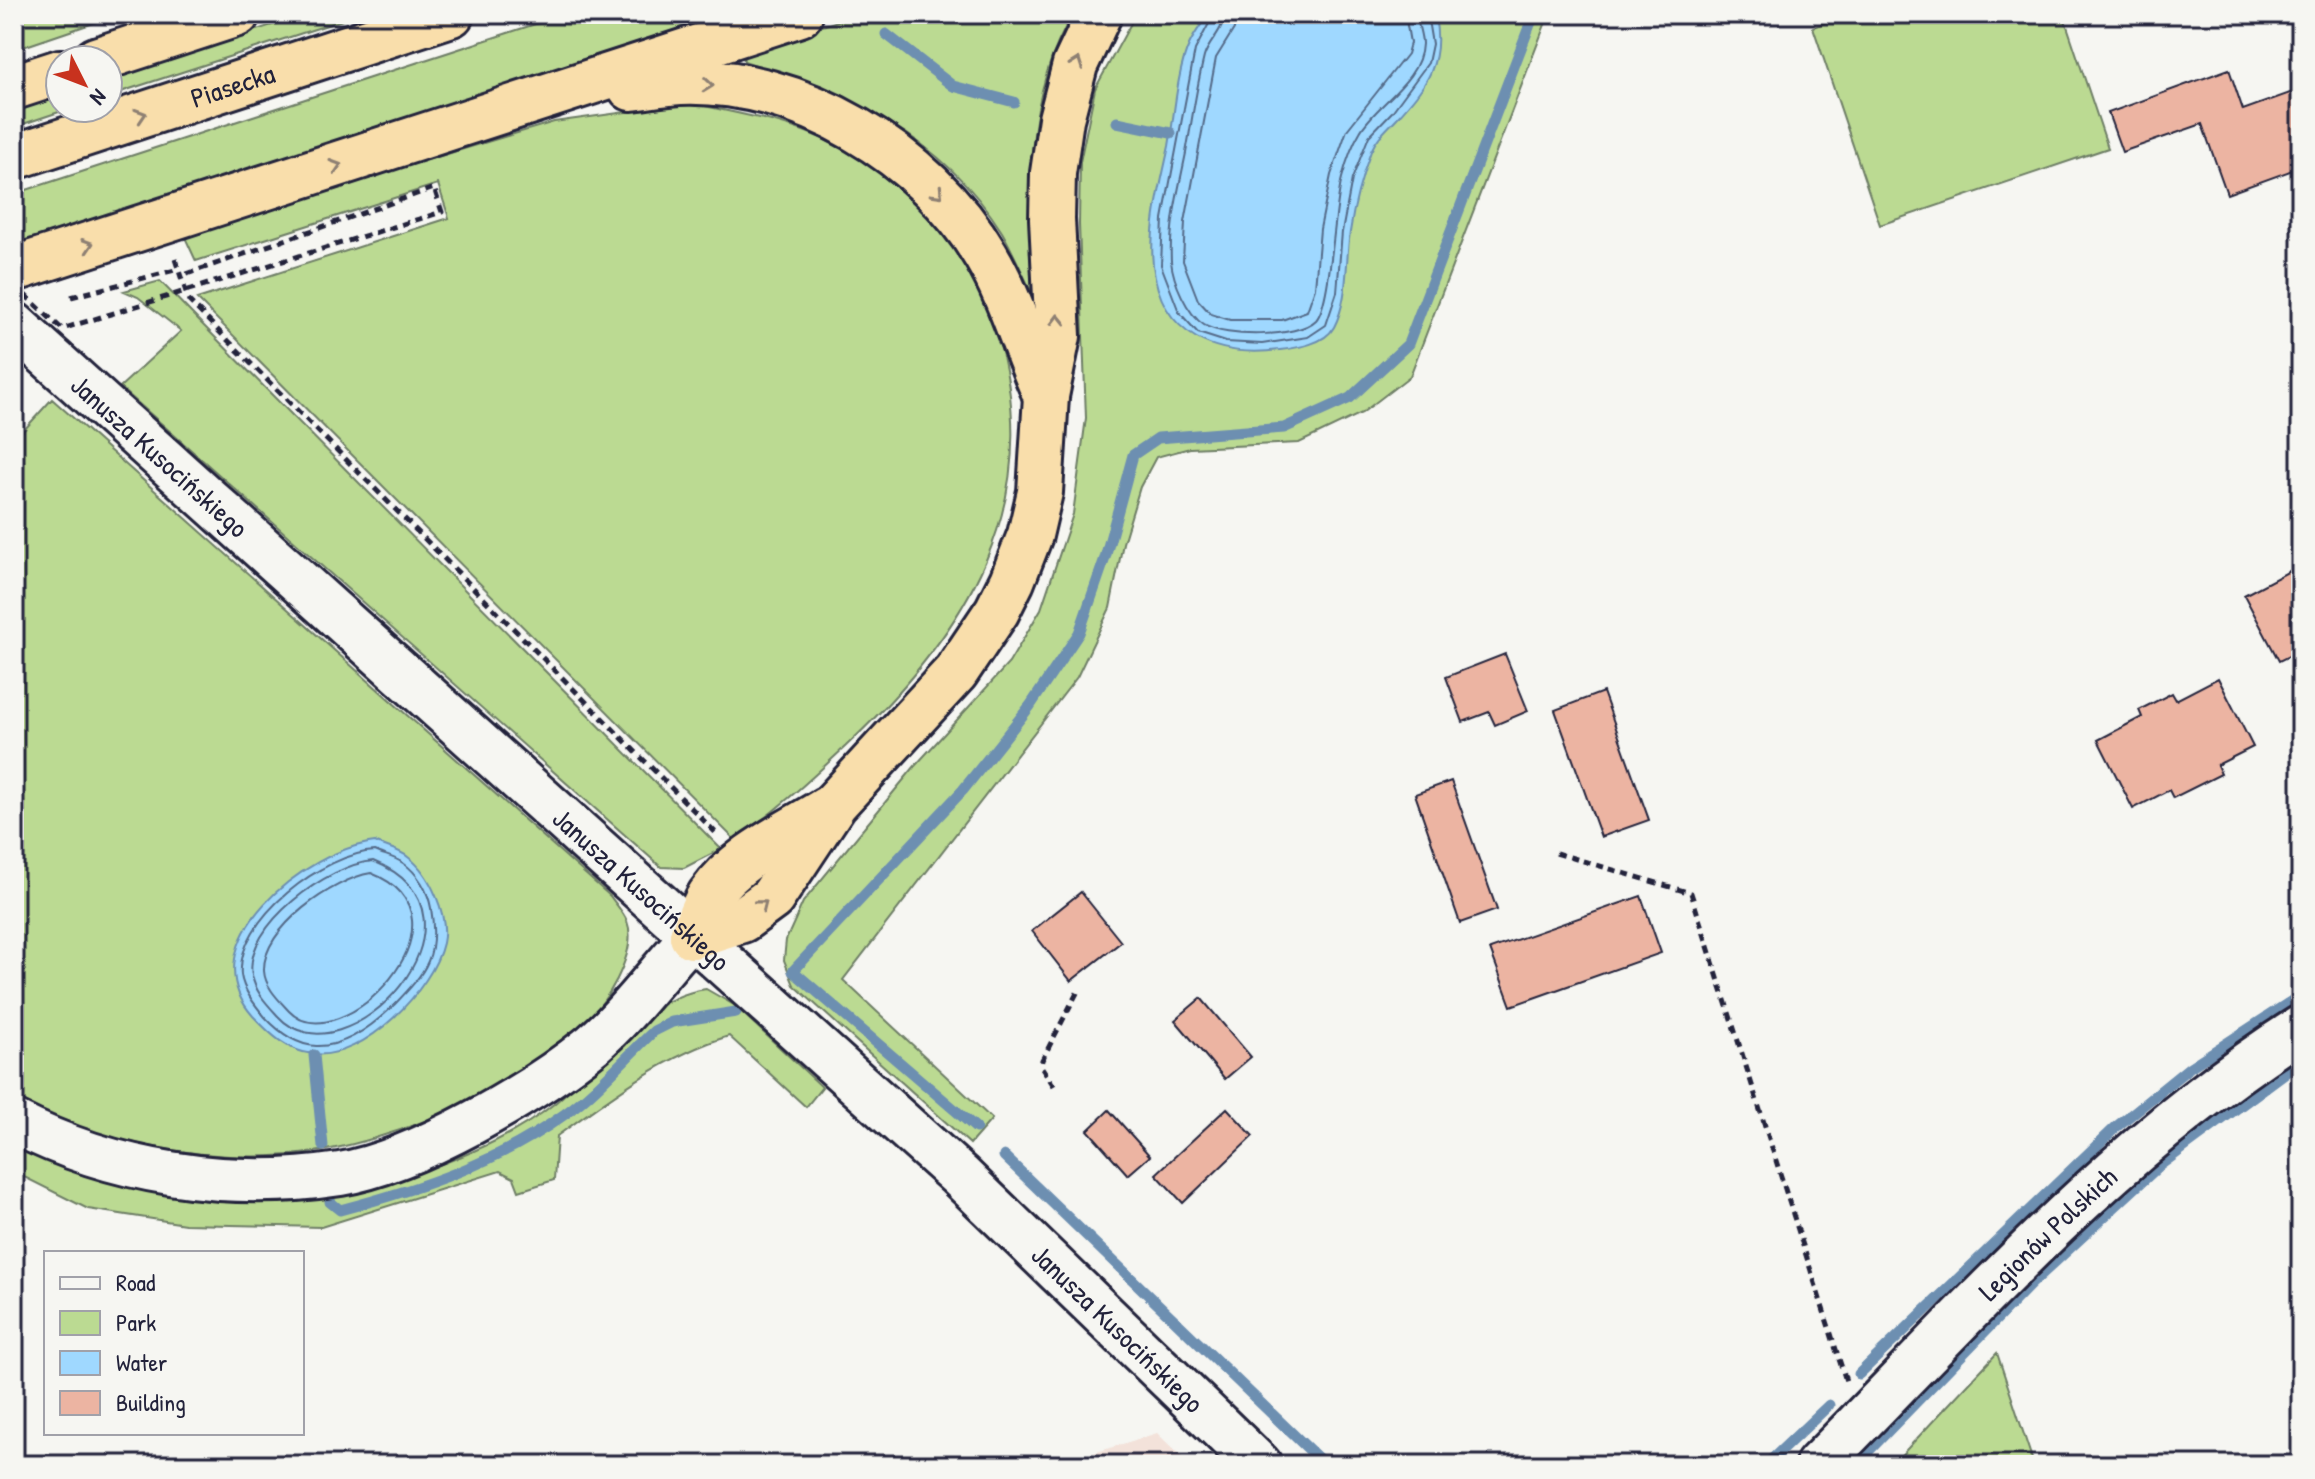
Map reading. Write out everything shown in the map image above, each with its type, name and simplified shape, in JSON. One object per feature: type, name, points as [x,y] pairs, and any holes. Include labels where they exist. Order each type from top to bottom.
[{"type":"highway","points":[[124,51],[237,14]]},
{"type":"highway","name":"Piasecka","points":[[14,157],[451,14]]},
{"type":"highway","points":[[14,269],[547,99],[800,14]]},
{"type":"highway","points":[[692,936],[742,920],[772,898],[835,803],[927,707],[964,662],[997,611],[1030,535],[1040,492],[1046,396],[1058,336],[1053,173],[1061,119],[1075,65],[1099,14]]},
{"type":"highway","points":[[14,87],[44,77]]},
{"type":"highway","points":[[547,99],[682,82],[748,89],[799,104],[848,126],[892,154],[935,189],[965,224],[987,258],[1046,396]]},
{"type":"highway","points":[[692,936],[708,897],[742,862],[835,803]]},
{"type":"street","name":"Janusza Kusocińskiego","points":[[26,316],[103,405],[959,1175],[1259,1465]]},
{"type":"street","points":[[14,1122],[135,1167],[256,1181],[342,1173],[406,1153],[456,1130],[554,1071],[594,1042],[692,936]]},
{"type":"street","name":"Legionów Polskich","points":[[1818,1465],[2090,1190],[2184,1108],[2301,1028]]},
{"type":"path","points":[[14,285],[26,316],[62,329],[442,212],[434,188],[181,276]]},
{"type":"path","points":[[65,298],[179,269]]},
{"type":"path","points":[[189,301],[742,862]]},
{"type":"path","points":[[26,316],[51,302]]},
{"type":"path","points":[[1556,853],[1691,893],[1842,1374],[1866,1417]]},
{"type":"path","points":[[1054,1086],[1041,1066],[1042,1060],[1079,989]]},
{"type":"shaded area","points":[[1157,1433],[1190,1465],[1056,1465]]},
{"type":"green space","points":[[14,14],[120,14],[14,50]]},
{"type":"green space","points":[[306,14],[361,14],[124,91],[124,73]]},
{"type":"green space","points":[[566,14],[724,14],[14,245],[14,194]]},
{"type":"green space","points":[[859,14],[1073,14],[1045,79],[1037,114],[1030,186],[1032,293],[1002,232],[977,197],[921,143],[856,105],[744,61],[742,52]]},
{"type":"green space","points":[[1136,14],[1549,14],[1410,376],[1362,413],[1299,443],[1190,448],[1156,457],[1140,487],[1123,543],[1110,608],[1077,677],[843,980],[992,1119],[970,1144],[794,985],[784,960],[786,940],[803,902],[915,766],[1009,663],[1041,609],[1073,514],[1086,418],[1079,224],[1080,162],[1095,89]]},
{"type":"green space","points":[[1850,14],[2063,14],[2108,148],[1880,225],[1813,27]]},
{"type":"green space","points":[[44,99],[44,117],[14,127],[14,109]]},
{"type":"green space","points":[[691,103],[763,119],[815,135],[860,159],[911,199],[954,247],[986,303],[997,334],[1010,396],[1012,454],[1003,509],[986,561],[960,611],[927,658],[889,703],[806,783],[735,840],[197,299],[449,218],[438,184],[196,261],[183,233],[554,122]]},
{"type":"green space","points":[[160,281],[721,849],[684,868],[661,867],[120,387],[181,331],[138,297],[124,291]]},
{"type":"green space","points":[[52,399],[610,896],[629,928],[626,958],[617,979],[594,1014],[560,1045],[519,1074],[473,1100],[425,1121],[331,1149],[290,1155],[220,1155],[148,1146],[78,1126],[14,1098],[14,441]]},
{"type":"green space","points":[[706,989],[734,1005],[822,1087],[806,1107],[729,1036],[661,1066],[618,1092],[557,1136],[554,1180],[519,1191],[514,1178],[500,1171],[321,1227],[185,1224],[88,1209],[14,1172],[14,1147],[114,1181],[163,1192],[261,1200],[311,1196],[415,1173],[488,1144],[540,1115],[643,1018],[683,995]]},
{"type":"green space","points":[[1997,1353],[2034,1465],[1892,1465]]},
{"type":"water","points":[[1208,14],[1433,14],[1435,17],[1437,48],[1431,72],[1417,95],[1376,141],[1364,171],[1348,244],[1339,316],[1330,333],[1310,344],[1257,352],[1214,346],[1180,326],[1167,310],[1158,290],[1152,250],[1156,205],[1185,56]]},
{"type":"water","points":[[375,842],[408,857],[430,884],[443,920],[443,943],[437,961],[411,1000],[374,1034],[333,1053],[313,1054],[295,1049],[273,1035],[253,1016],[237,988],[235,959],[245,931],[264,905],[289,881],[318,862],[347,849]]},
{"type":"building","points":[[2229,69],[2243,110],[2301,89],[2301,167],[2227,194],[2202,124],[2122,152],[2108,113]]},
{"type":"building","points":[[2301,565],[2301,650],[2279,661],[2244,595]]},
{"type":"building","points":[[1505,654],[1528,711],[1495,725],[1489,712],[1463,722],[1446,677]]},
{"type":"building","points":[[2218,678],[2253,747],[2217,765],[2221,774],[2173,798],[2169,790],[2133,809],[2098,740],[2142,717],[2139,710],[2172,693],[2176,700]]},
{"type":"building","points":[[1603,692],[1649,820],[1601,837],[1555,710]]},
{"type":"building","points":[[1451,781],[1497,910],[1460,923],[1415,794]]},
{"type":"building","points":[[1081,892],[1121,942],[1071,981],[1032,931]]},
{"type":"building","points":[[1641,896],[1661,953],[1511,1006],[1490,949]]},
{"type":"building","points":[[1201,998],[1251,1057],[1225,1079],[1175,1020]]},
{"type":"building","points":[[1227,1108],[1253,1136],[1183,1203],[1156,1174]]},
{"type":"building","points":[[1109,1110],[1150,1156],[1128,1175],[1088,1130]]},
{"type":"waterway","points":[[976,1128],[793,971],[963,790],[1030,706],[1079,633],[1105,558],[1133,455],[1158,438],[1284,428],[1350,398],[1408,344],[1534,14]]},
{"type":"waterway","points":[[886,34],[953,86],[1014,102]]},
{"type":"waterway","points":[[1117,122],[1171,133]]},
{"type":"waterway","points":[[1859,1374],[2116,1127],[2190,1067],[2301,995]]},
{"type":"waterway","points":[[330,1202],[340,1210],[399,1193],[513,1147],[577,1105],[654,1031],[672,1022],[736,1012]]},
{"type":"waterway","points":[[314,1055],[323,1146]]},
{"type":"waterway","points":[[1855,1465],[2031,1284],[2160,1165],[2301,1061]]},
{"type":"waterway","points":[[1004,1156],[1325,1465]]},
{"type":"waterway","points":[[1766,1465],[1829,1405]]}]
